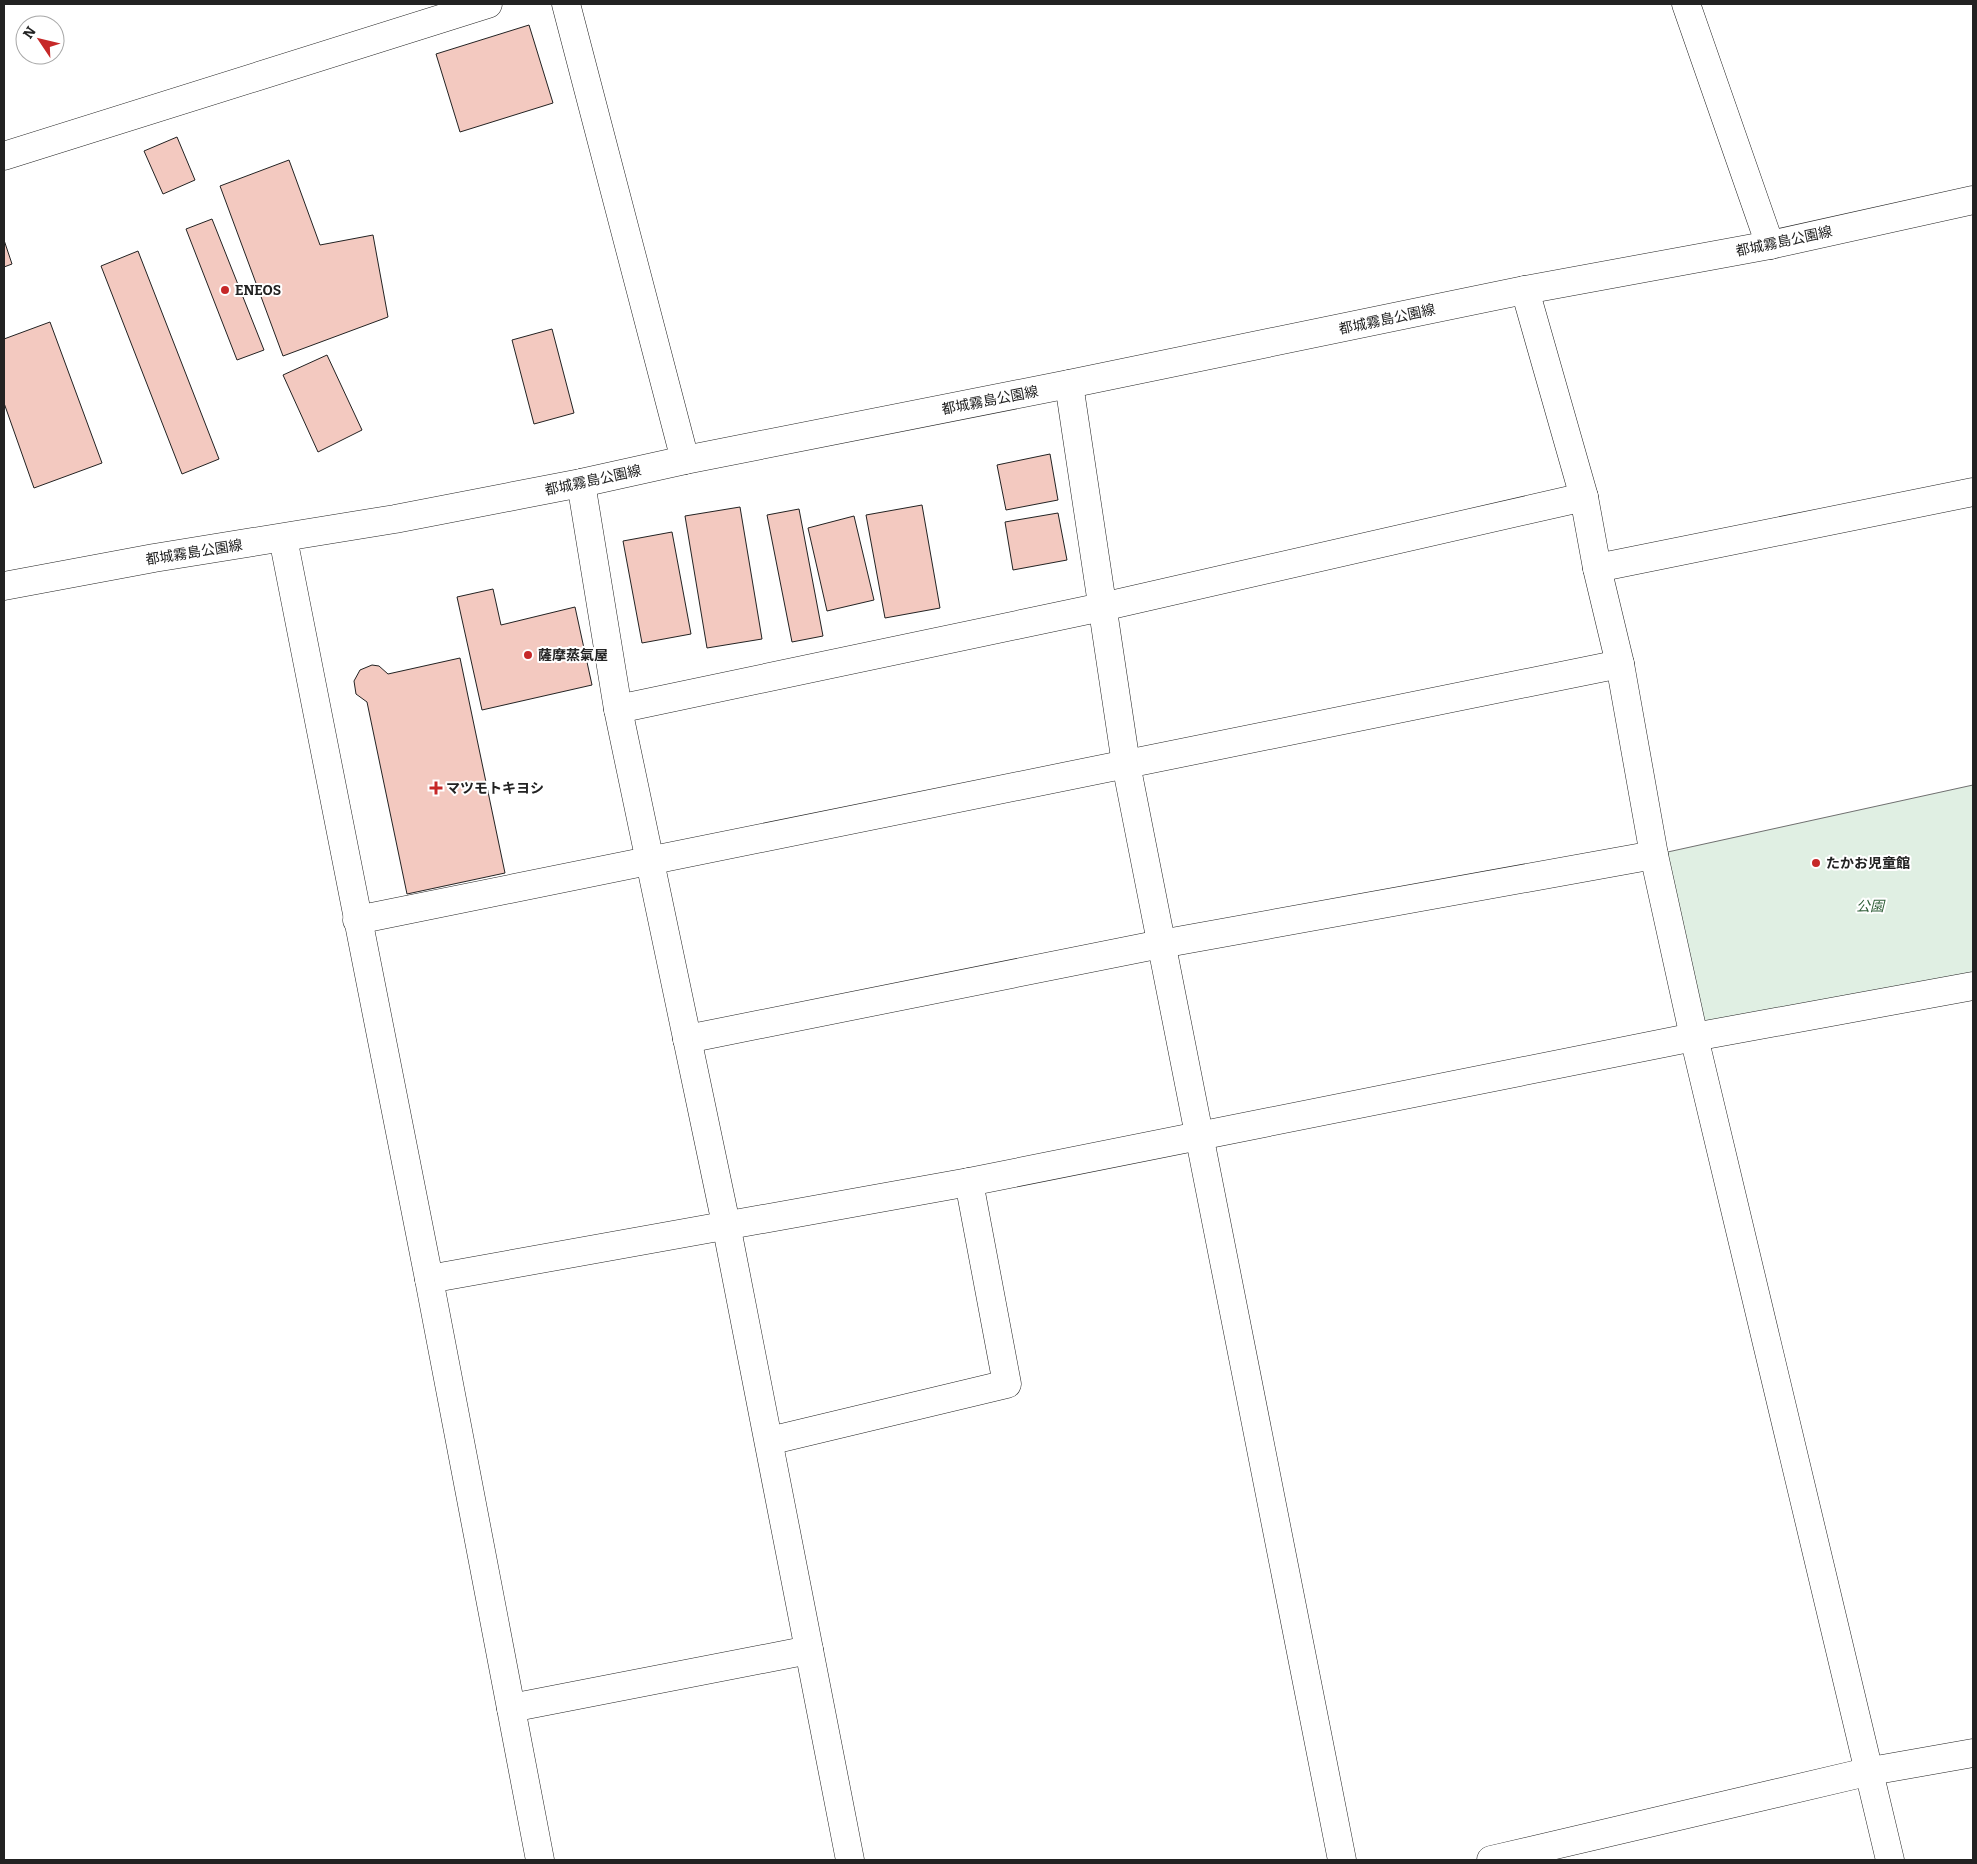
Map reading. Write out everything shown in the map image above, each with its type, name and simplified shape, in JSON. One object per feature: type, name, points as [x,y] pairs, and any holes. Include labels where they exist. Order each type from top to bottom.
[{"type":"street","points":[[4,156],[488,4]]},
{"type":"street","points":[[566,4],[685,460]]},
{"type":"street","points":[[1686,4],[1770,245]]},
{"type":"street","name":"都城霧島公園線","points":[[4,586],[154,558],[395,519],[581,483],[685,460],[1070,384],[1525,290],[1770,245],[1973,200]]},
{"type":"street","points":[[1525,290],[1584,496],[1597,568],[1620,664],[1654,854],[1694,1037],[1871,1771],[1890,1860]]},
{"type":"street","points":[[1070,384],[1126,764],[1342,1860]]},
{"type":"street","points":[[581,483],[618,709],[726,1224],[850,1860]]},
{"type":"street","points":[[1597,568],[1973,492]]},
{"type":"street","points":[[618,709],[1102,607],[1584,496]]},
{"type":"street","points":[[283,538],[429,1279],[540,1860]]},
{"type":"street","points":[[358,920],[1620,664]]},
{"type":"street","points":[[687,1039],[1160,944],[1654,854]]},
{"type":"street","points":[[429,1279],[726,1224],[969,1182],[1694,1037],[1973,986]]},
{"type":"street","points":[[768,1441],[1007,1384],[969,1182]]},
{"type":"street","points":[[511,1708],[809,1650]]},
{"type":"street","points":[[1491,1860],[1871,1771],[1973,1753]]},
{"type":"green space","name":"公園","points":[[1973,785],[1973,986],[1694,1037],[1654,855]]},
{"type":"building","points":[[529,25],[553,103],[460,132],[436,54]]},
{"type":"building","points":[[177,137],[195,180],[163,194],[144,151]]},
{"type":"building","points":[[289,160],[320,245],[373,235],[388,317],[283,356],[220,186]]},
{"type":"building","name":"ENEOS","points":[[212,219],[264,350],[237,360],[186,229]]},
{"type":"building","points":[[4,240],[12,264],[4,267]]},
{"type":"building","points":[[138,251],[219,459],[182,474],[101,266]]},
{"type":"building","points":[[50,322],[102,463],[34,488],[4,403],[4,339]]},
{"type":"building","points":[[552,329],[574,413],[534,424],[512,340]]},
{"type":"building","points":[[327,355],[362,430],[318,452],[283,375]]},
{"type":"building","points":[[1050,454],[1058,500],[1006,510],[997,465]]},
{"type":"building","points":[[922,505],[940,608],[885,618],[866,515]]},
{"type":"building","points":[[740,507],[762,639],[707,648],[685,516]]},
{"type":"building","points":[[799,509],[823,636],[792,642],[767,515]]},
{"type":"building","points":[[1058,513],[1067,560],[1013,570],[1005,522]]},
{"type":"building","points":[[854,516],[874,600],[827,611],[808,528]]},
{"type":"building","points":[[672,532],[691,634],[642,643],[623,541]]},
{"type":"building","name":"薩摩蒸氣屋","points":[[493,589],[501,625],[575,607],[592,685],[482,710],[457,597]]},
{"type":"building","name":"マツモトキヨシ","points":[[460,658],[505,873],[407,894],[367,702],[356,694],[354,681],[360,670],[372,665],[379,666],[388,674]]},
{"type":"place","name":"ENEOS","points":[[225,290]]},
{"type":"place","name":"薩摩蒸氣屋","points":[[528,655]]},
{"type":"place","name":"マツモトキヨシ","points":[[436,788]]},
{"type":"place","name":"たかお児童館","points":[[1816,863]]}]
